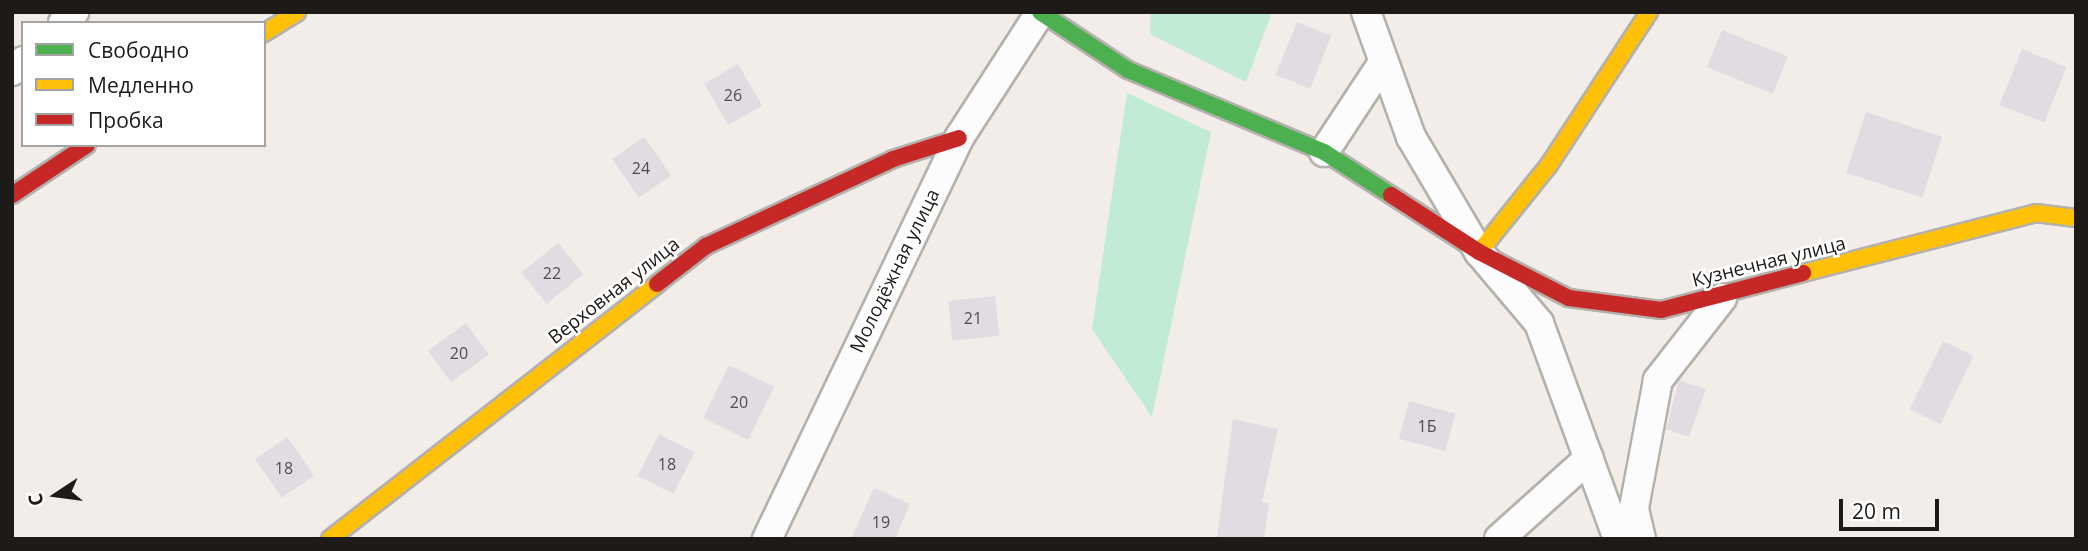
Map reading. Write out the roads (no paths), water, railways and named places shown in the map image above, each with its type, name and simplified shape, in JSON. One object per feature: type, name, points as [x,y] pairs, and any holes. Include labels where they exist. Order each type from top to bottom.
[{"type":"street","points":[[266,32],[297,12]]},
{"type":"street","name":"Кузнечная улица","points":[[1040,12],[1128,70],[1324,152],[1479,252],[1569,298],[1661,310],[1722,298],[2035,213],[2076,218]]},
{"type":"street","name":"Молодёжная улица","points":[[767,539],[959,138],[1040,12]]},
{"type":"street","points":[[1366,12],[1382,64],[1411,138],[1479,252],[1539,323],[1618,539]]},
{"type":"street","points":[[1479,252],[1549,165],[1648,12]]},
{"type":"street","points":[[1324,152],[1382,64]]},
{"type":"street","name":"Верховная улица","points":[[330,539],[706,246],[893,159],[959,138]]},
{"type":"street","points":[[12,195],[84,147]]},
{"type":"street","points":[[1641,539],[1636,495],[1658,380],[1722,298]]},
{"type":"street","points":[[1499,539],[1589,458]]}]
